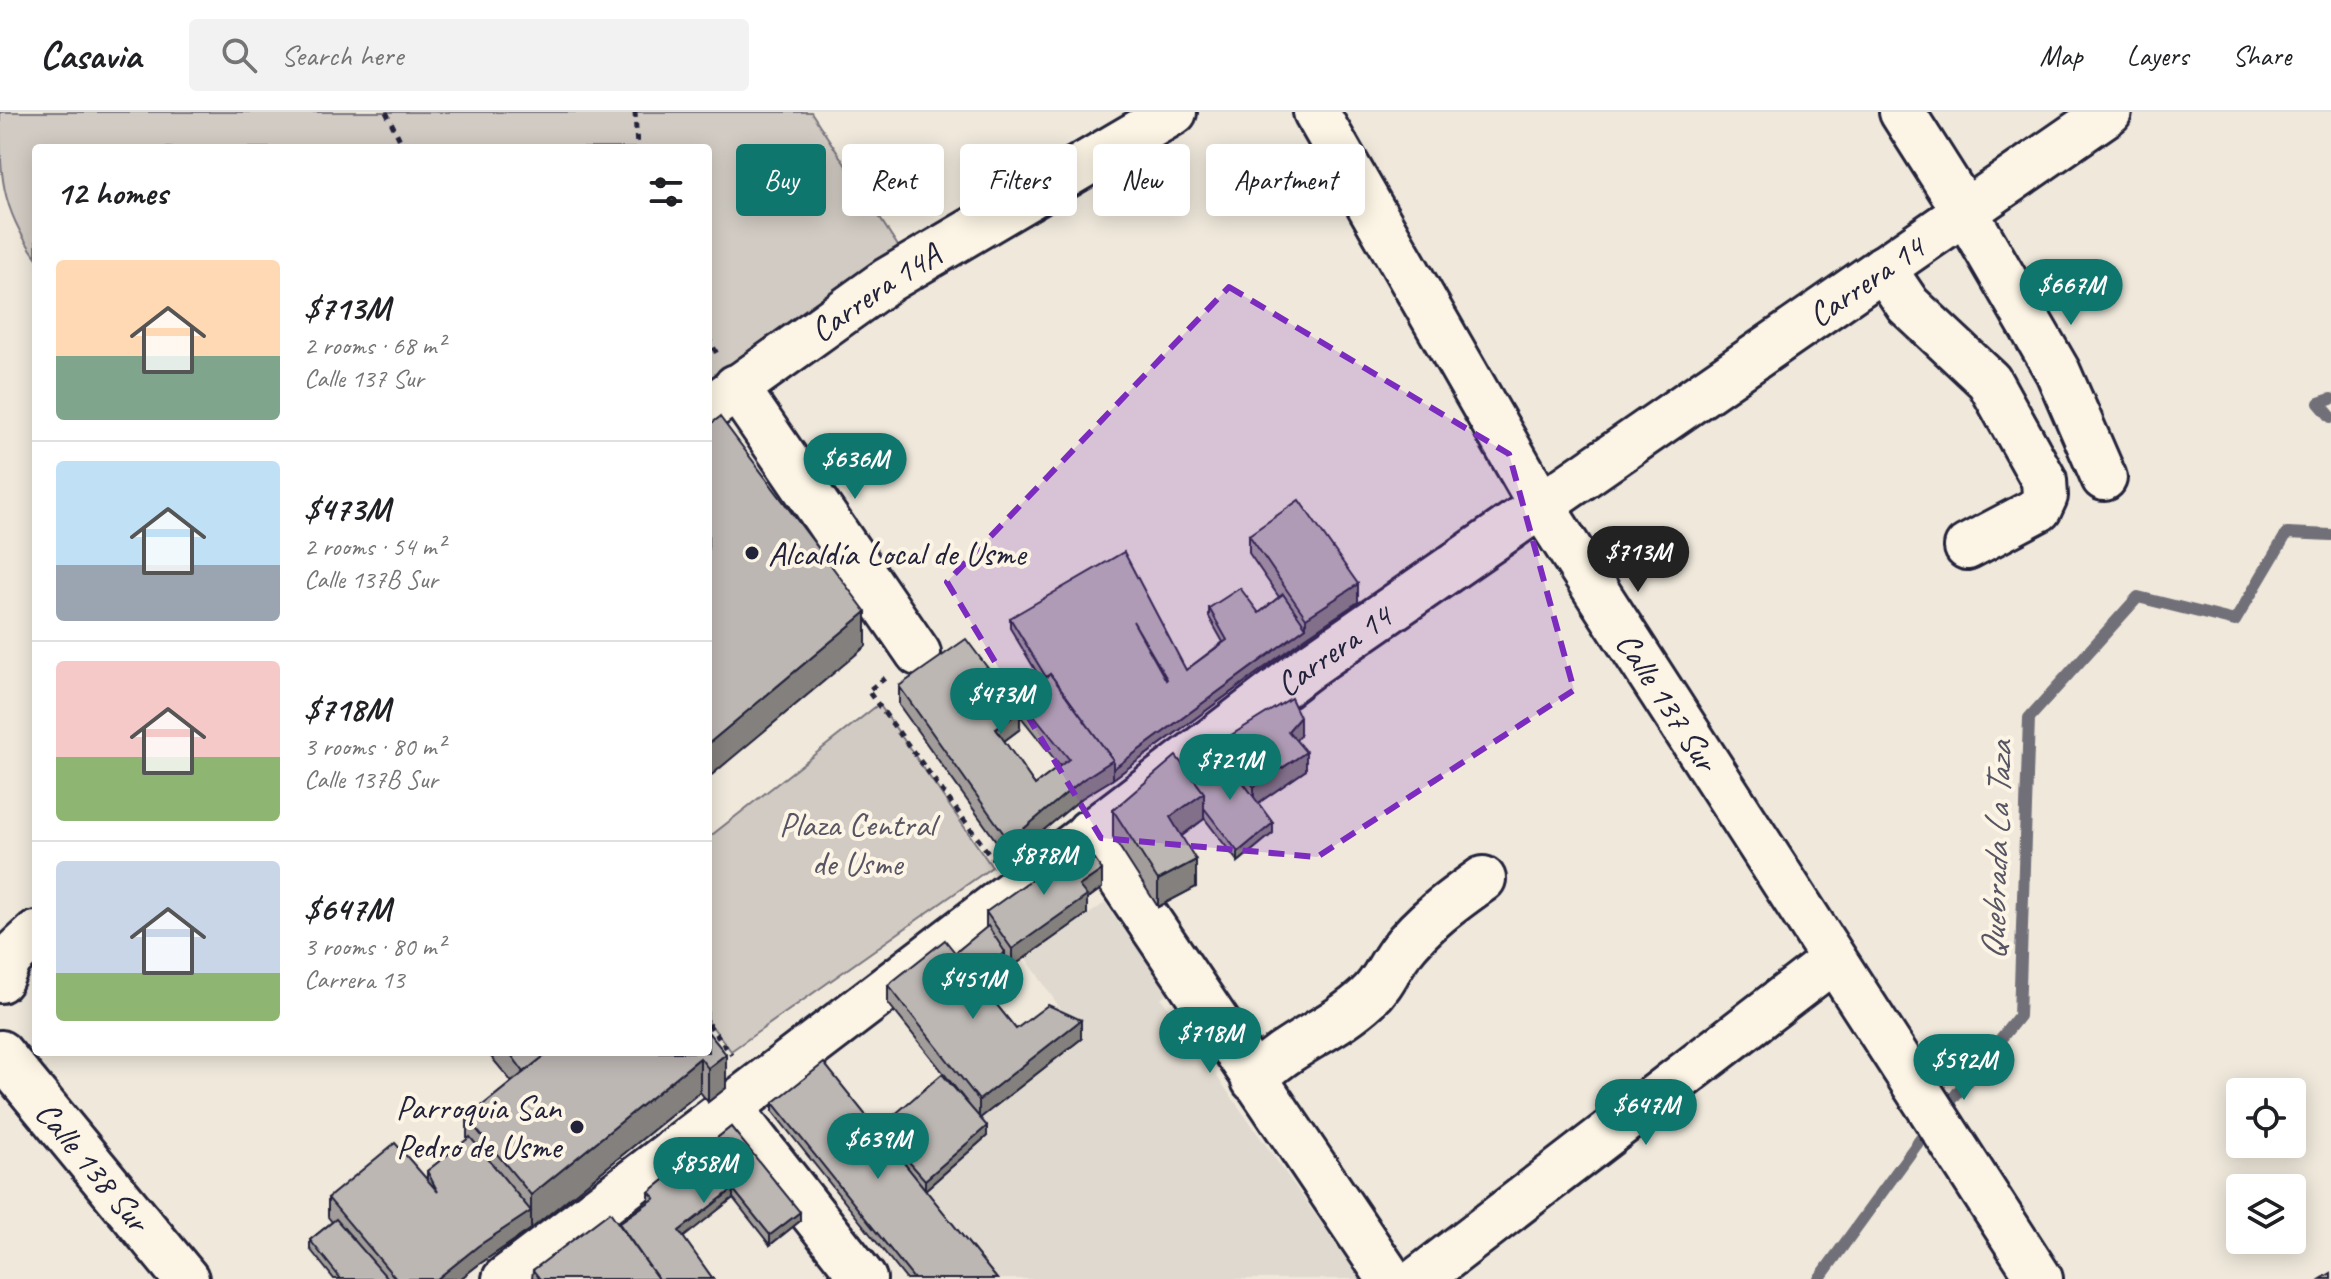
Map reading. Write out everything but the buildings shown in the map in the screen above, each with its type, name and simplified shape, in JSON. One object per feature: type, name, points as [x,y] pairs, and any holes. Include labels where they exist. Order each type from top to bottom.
[{"type":"street","name":"Carrera 14A","points":[[722,398],[888,280],[1174,112]]},
{"type":"street","name":"Calle 137 Sur","points":[[1316,112],[1541,505],[1949,1143],[2040,1279]]},
{"type":"street","points":[[1902,112],[1966,213],[2058,372],[2104,478]]},
{"type":"street","name":"Carrera 14","points":[[505,1279],[1014,888],[1308,667],[2109,112]]},
{"type":"street","points":[[1883,268],[1908,305],[1989,381],[2044,480],[2045,496],[2039,509],[1967,547]]},
{"type":"street","points":[[722,398],[918,653]]},
{"type":"street","points":[[1089,832],[1390,1279]]},
{"type":"street","points":[[1254,1080],[1273,1059],[1365,1001],[1383,984],[1398,954],[1439,910],[1483,879]]},
{"type":"street","points":[[0,980],[10,958],[32,938]]},
{"type":"street","points":[[1419,1279],[1832,961]]},
{"type":"street","name":"Calle 138 Sur","points":[[0,1053],[186,1279]]},
{"type":"street","points":[[729,1107],[864,1279]]},
{"type":"path","points":[[386,112],[402,144]]},
{"type":"path","points":[[635,112],[637,144]]},
{"type":"path","points":[[918,653],[868,691],[1014,888]]},
{"type":"highlighted area","points":[[1229,287],[1509,454],[1574,690],[1317,857],[1101,838],[947,582]]},
{"type":"shaded area","points":[[1105,903],[1168,992],[1161,998],[1361,1279],[990,1279],[925,1190],[987,1136],[979,1119],[1081,1039],[1026,958]]},
{"type":"green space","points":[[0,112],[811,112],[842,160],[842,216],[879,216],[898,246],[712,380],[712,144],[32,144],[32,251],[15,222],[2,172]]},
{"type":"green space","name":"Plaza Central de Usme","points":[[879,704],[992,867],[731,1051],[712,1026],[712,835]]},
{"type":"waterway","name":"Quebrada La Taza","points":[[2331,399],[2319,403],[2331,417]]},
{"type":"waterway","name":"Quebrada La Taza","points":[[1942,1112],[2019,1016],[2029,718],[2138,597],[2235,621],[2287,533],[2331,535]]},
{"type":"waterway","name":"Quebrada La Taza","points":[[1819,1279],[1930,1126]]},
{"type":"place","name":"Alcaldía Local de Usme","points":[[752,553]]},
{"type":"place","name":"Parroquia San Pedro de Usme","points":[[577,1127]]}]
